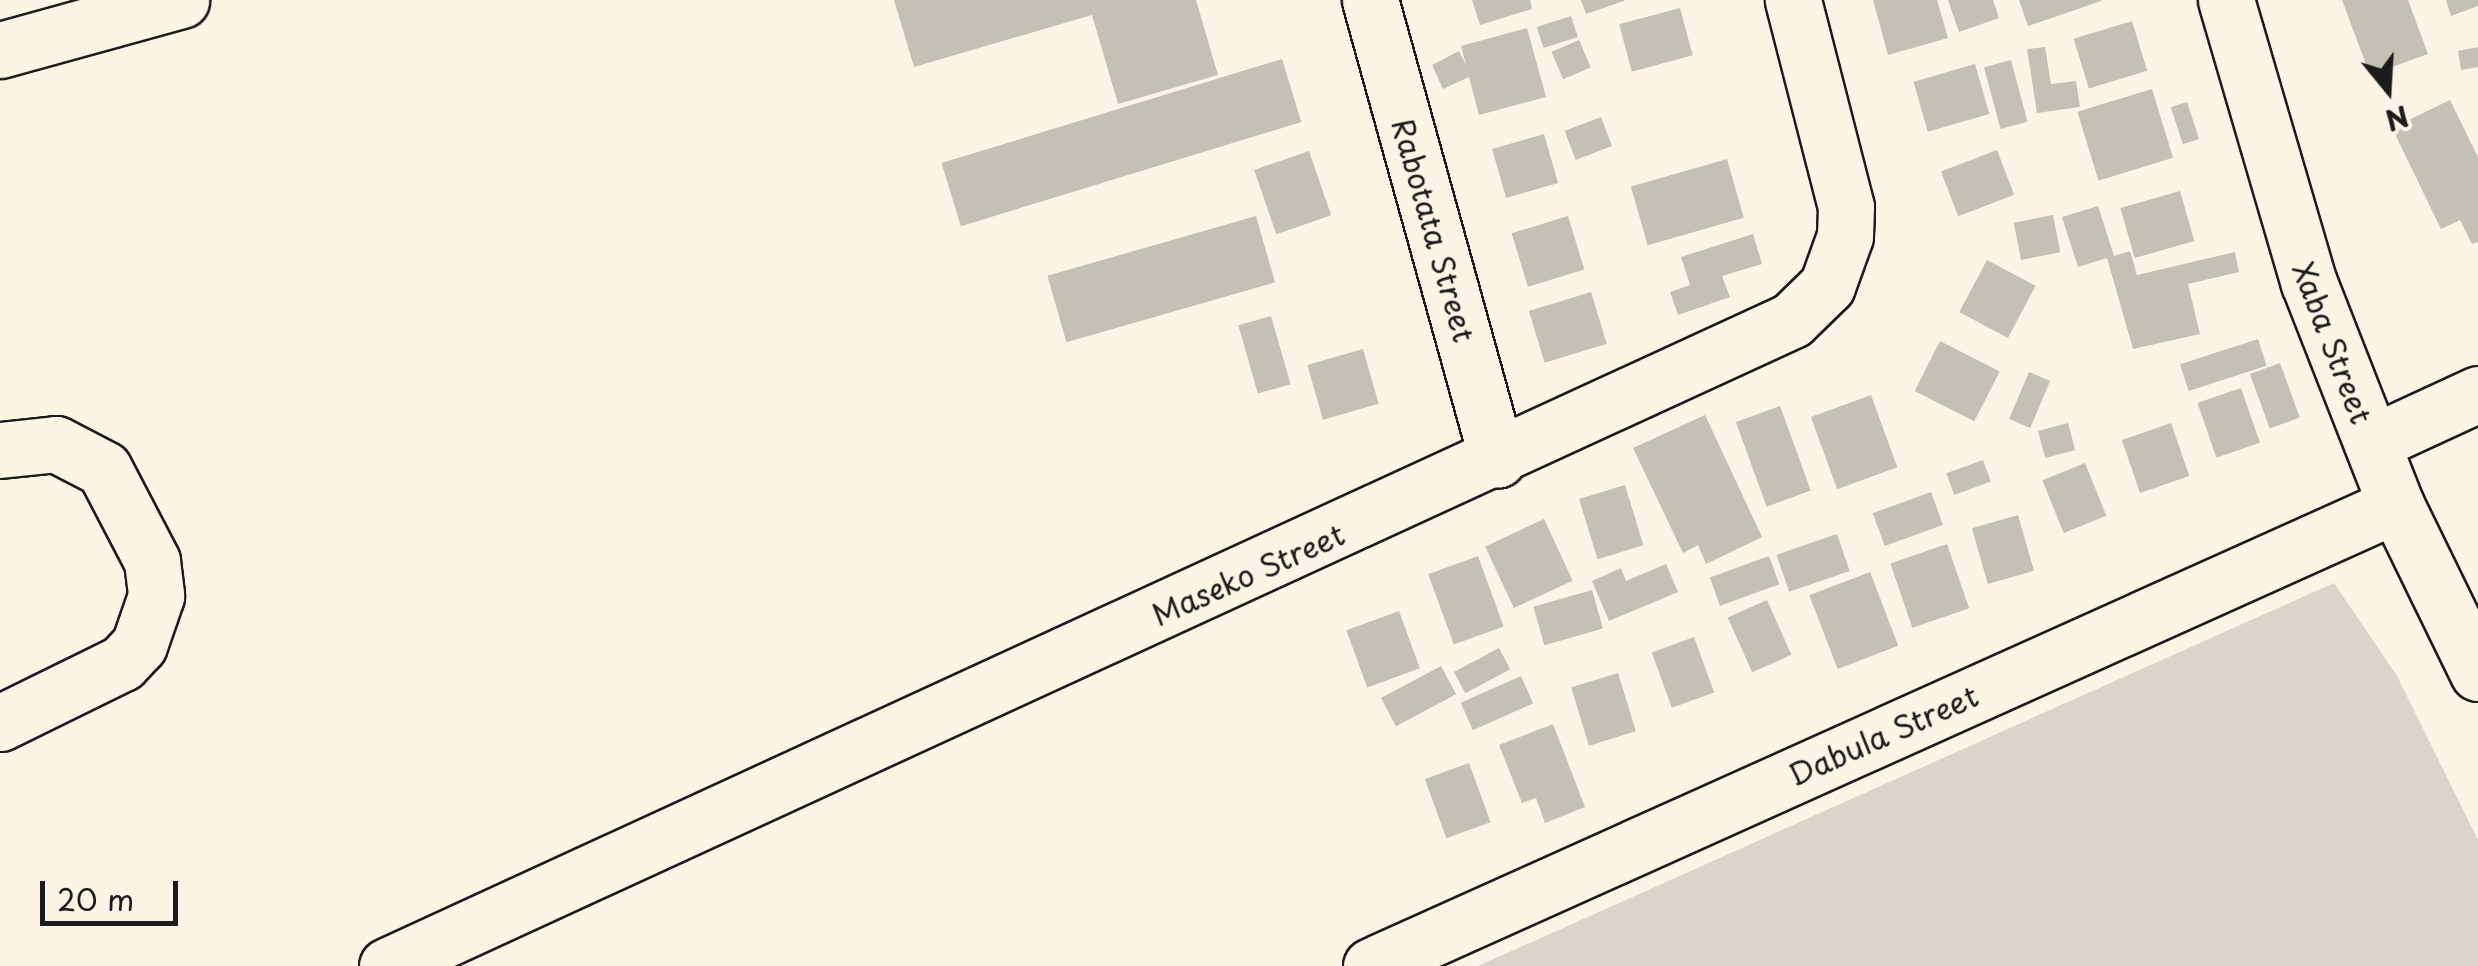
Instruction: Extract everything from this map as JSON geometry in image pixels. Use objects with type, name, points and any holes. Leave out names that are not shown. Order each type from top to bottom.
[{"type":"street","points":[[0,50],[181,0]]},
{"type":"street","name":"Rabotata Street","points":[[1370,0],[1498,460]]},
{"type":"street","name":"Maseko Street","points":[[387,966],[1498,460],[1792,320],[1827,286],[1845,236],[1846,207],[1793,0]]},
{"type":"street","name":"Xaba Street","points":[[2226,0],[2278,193],[2396,505],[2478,673]]},
{"type":"street","points":[[2372,443],[2478,394]]},
{"type":"street","points":[[0,450],[56,444],[104,469],[152,561],[156,596],[139,645],[122,663],[0,723]]},
{"type":"street","name":"Dabula Street","points":[[1371,966],[2396,505]]},
{"type":"shaded area","points":[[2334,583],[2397,676],[2478,840],[2478,966],[1478,966]]},
{"type":"building","points":[[894,0],[1196,0],[1218,75],[1118,104],[1092,15],[914,67]]},
{"type":"building","points":[[1472,0],[1530,0],[1532,9],[1480,25]]},
{"type":"building","points":[[1581,0],[1624,0],[1624,1],[1586,14]]},
{"type":"building","points":[[1873,0],[1937,0],[1948,38],[1888,55]]},
{"type":"building","points":[[1948,0],[1993,0],[1999,18],[1959,32]]},
{"type":"building","points":[[2019,0],[2101,0],[2101,1],[2028,26]]},
{"type":"building","points":[[2342,0],[2408,0],[2428,54],[2370,75]]},
{"type":"building","points":[[2446,0],[2478,0],[2478,6],[2451,16]]},
{"type":"building","points":[[1680,8],[1693,55],[1632,72],[1619,24]]},
{"type":"building","points":[[1571,16],[1578,37],[1544,48],[1537,27]]},
{"type":"building","points":[[2132,21],[2147,71],[2089,89],[2074,39]]},
{"type":"building","points":[[1527,28],[1546,97],[1479,115],[1469,77],[1443,89],[1432,65],[1459,51],[1466,65],[1461,46]]},
{"type":"building","points":[[1579,40],[1591,68],[1563,79],[1551,52]]},
{"type":"building","points":[[2045,47],[2051,84],[2076,81],[2080,107],[2037,113],[2027,49]]},
{"type":"building","points":[[2478,47],[2478,67],[2461,70],[2458,51]]},
{"type":"building","points":[[1282,59],[1301,122],[961,226],[942,163]]},
{"type":"building","points":[[2011,60],[2028,122],[2001,129],[1984,67]]},
{"type":"building","points":[[1975,64],[1989,114],[1928,132],[1913,82]]},
{"type":"building","points":[[2152,89],[2173,158],[2098,181],[2077,112]]},
{"type":"building","points":[[2450,100],[2478,157],[2478,242],[2472,244],[2460,220],[2441,229],[2392,128]]},
{"type":"building","points":[[2187,102],[2199,139],[2183,144],[2171,107]]},
{"type":"building","points":[[1601,117],[1612,146],[1576,160],[1565,131]]},
{"type":"building","points":[[1544,134],[1558,183],[1506,198],[1492,149]]},
{"type":"building","points":[[1997,150],[2014,195],[1958,216],[1941,172]]},
{"type":"building","points":[[1309,151],[1331,215],[1276,234],[1254,170]]},
{"type":"building","points":[[1727,159],[1744,218],[1648,245],[1631,187]]},
{"type":"building","points":[[2180,191],[2194,241],[2135,258],[2120,208]]},
{"type":"building","points":[[2098,206],[2114,256],[2130,251],[2137,275],[2235,252],[2239,272],[2188,284],[2200,334],[2133,349],[2107,258],[2078,267],[2062,217]]},
{"type":"building","points":[[2053,215],[2060,252],[2021,260],[2014,223]]},
{"type":"building","points":[[1256,216],[1275,282],[1066,342],[1047,276]]},
{"type":"building","points":[[1568,216],[1584,270],[1528,287],[1512,233]]},
{"type":"building","points":[[1753,234],[1762,264],[1722,276],[1730,297],[1678,315],[1670,292],[1690,285],[1681,257]]},
{"type":"building","points":[[1987,260],[2036,286],[2008,338],[1959,312]]},
{"type":"building","points":[[1591,292],[1607,344],[1545,363],[1529,311]]},
{"type":"building","points":[[1271,316],[1291,384],[1258,394],[1238,325]]},
{"type":"building","points":[[2258,339],[2267,366],[2189,391],[2180,364]]},
{"type":"building","points":[[1940,341],[2000,371],[1974,421],[1915,391]]},
{"type":"building","points":[[1363,349],[1379,404],[1323,420],[1307,365]]},
{"type":"building","points":[[2280,363],[2300,418],[2270,428],[2250,374]]},
{"type":"building","points":[[2029,372],[2050,381],[2030,428],[2009,419]]},
{"type":"building","points":[[2241,388],[2260,443],[2216,458],[2198,403]]},
{"type":"building","points":[[1871,395],[1897,467],[1837,489],[1811,417]]},
{"type":"building","points":[[1780,406],[1811,491],[1767,507],[1736,422]]},
{"type":"building","points":[[1705,415],[1762,537],[1706,564],[1698,545],[1683,553],[1633,448]]},
{"type":"building","points":[[2068,423],[2075,450],[2045,458],[2038,431]]},
{"type":"building","points":[[2171,423],[2189,476],[2140,493],[2122,440]]},
{"type":"building","points":[[1983,460],[1991,482],[1954,495],[1946,473]]},
{"type":"building","points":[[2085,463],[2106,516],[2064,533],[2042,480]]},
{"type":"building","points":[[1625,485],[1643,545],[1598,559],[1579,499]]},
{"type":"building","points":[[1931,492],[1943,525],[1885,546],[1873,513]]},
{"type":"building","points":[[2018,515],[2034,571],[1988,584],[1972,528]]},
{"type":"building","points":[[1544,519],[1573,581],[1514,608],[1485,546]]},
{"type":"building","points":[[1837,534],[1850,571],[1789,592],[1776,555]]},
{"type":"building","points":[[1947,544],[1969,608],[1912,628],[1890,564]]},
{"type":"building","points":[[1478,556],[1504,626],[1454,645],[1428,574]]},
{"type":"building","points":[[1769,556],[1779,584],[1720,606],[1710,578]]},
{"type":"building","points":[[1666,564],[1678,592],[1609,621],[1592,581],[1621,568],[1626,581]]},
{"type":"building","points":[[1870,572],[1898,646],[1838,669],[1809,595]]},
{"type":"building","points":[[1592,590],[1603,628],[1544,645],[1533,607]]},
{"type":"building","points":[[1767,600],[1791,655],[1752,672],[1728,617]]},
{"type":"building","points":[[1399,611],[1420,668],[1367,687],[1346,630]]},
{"type":"building","points":[[1694,637],[1714,692],[1672,708],[1652,652]]},
{"type":"building","points":[[1499,648],[1510,669],[1465,693],[1454,672]]},
{"type":"building","points":[[1441,666],[1456,694],[1396,726],[1381,698]]},
{"type":"building","points":[[1618,673],[1636,731],[1589,746],[1571,687]]},
{"type":"building","points":[[1521,676],[1533,703],[1473,730],[1461,703]]},
{"type":"building","points":[[1553,724],[1585,807],[1545,823],[1536,798],[1522,803],[1499,745]]},
{"type":"building","points":[[1469,763],[1491,822],[1446,838],[1425,779]]}]
